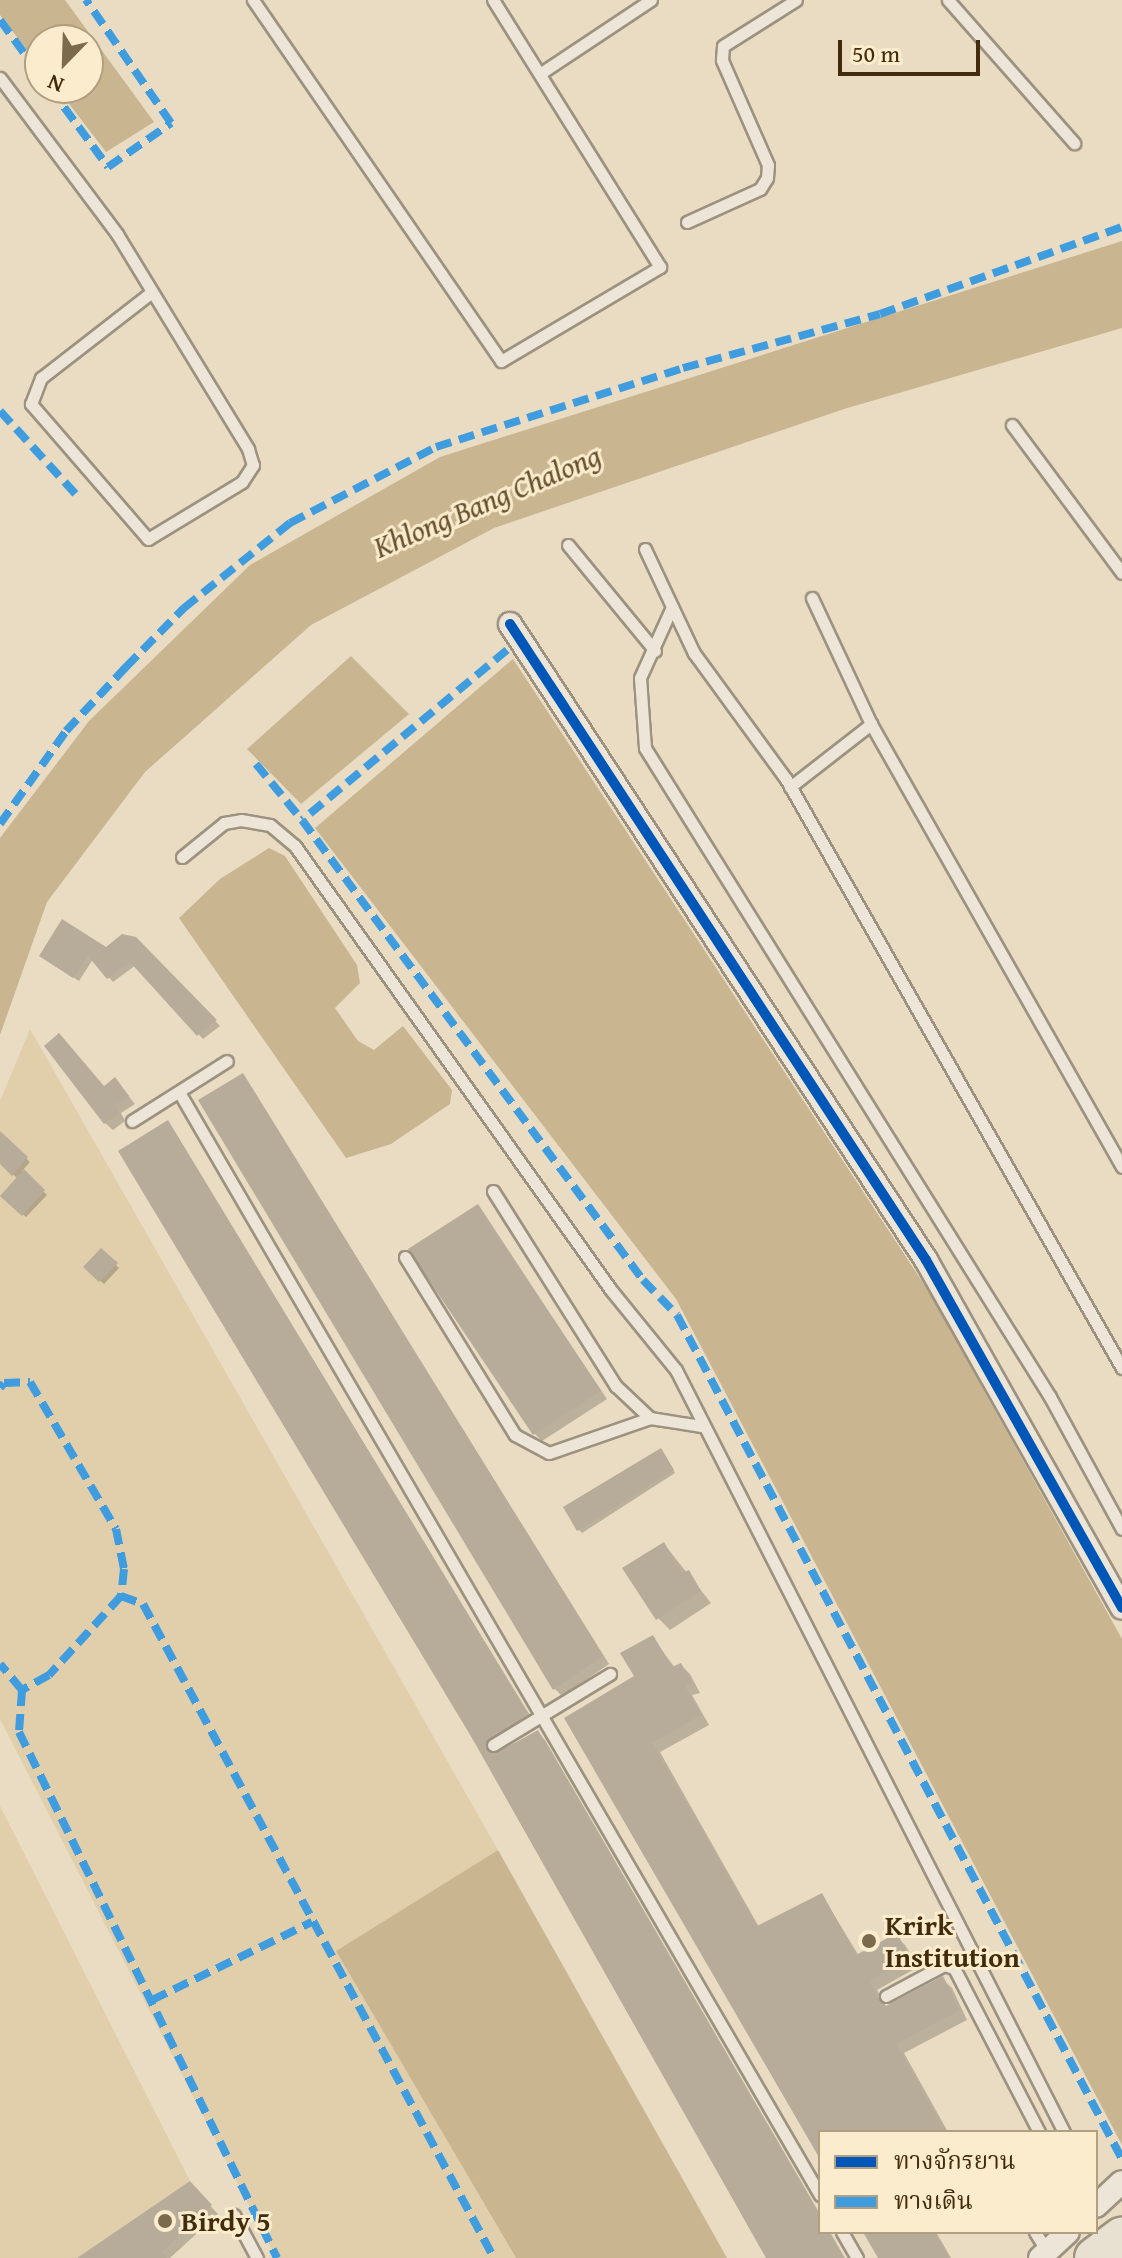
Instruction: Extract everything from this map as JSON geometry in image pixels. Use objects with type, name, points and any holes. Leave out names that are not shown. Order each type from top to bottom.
[{"type":"highway","points":[[1095,2258],[1122,2238]]},
{"type":"street","points":[[510,624],[926,1260],[1122,1608]]},
{"type":"street","points":[[1098,2200],[1122,2182]]},
{"type":"street","points":[[1041,2247],[1064,2234]]},
{"type":"lane","points":[[253,0],[501,361],[660,267],[493,0]]},
{"type":"lane","points":[[541,73],[651,0]]},
{"type":"lane","points":[[687,222],[760,189],[767,178],[768,165],[722,60],[723,46],[796,0]]},
{"type":"lane","points":[[948,0],[1074,143]]},
{"type":"lane","points":[[0,78],[117,234],[248,449],[253,465],[242,482],[148,539],[31,404],[33,389],[41,378],[152,292]]},
{"type":"lane","points":[[1012,425],[1122,573]]},
{"type":"lane","points":[[568,545],[655,651]]},
{"type":"lane","points":[[645,549],[694,653],[790,787],[1122,1368]]},
{"type":"lane","points":[[812,598],[871,724],[1122,1167]]},
{"type":"lane","points":[[672,607],[655,651],[640,678],[645,748],[1050,1397],[1122,1529]]},
{"type":"lane","points":[[790,787],[871,724]]},
{"type":"lane","points":[[182,857],[224,823],[241,820],[270,825],[295,846],[611,1290],[676,1370],[701,1426],[1063,2130]]},
{"type":"lane","points":[[132,1121],[227,1061]]},
{"type":"lane","points":[[179,1092],[545,1714],[818,2192]]},
{"type":"lane","points":[[493,1191],[616,1386],[650,1418]]},
{"type":"lane","points":[[405,1257],[515,1435],[549,1453],[650,1418],[701,1426]]},
{"type":"lane","points":[[493,1745],[610,1674]]},
{"type":"lane","points":[[886,1996],[944,1965],[954,1968],[1038,2130]]},
{"type":"lane","points":[[234,2215],[257,2258]]},
{"type":"lane","points":[[843,2234],[857,2258]]},
{"type":"shaded area","points":[[30,1029],[498,1850],[336,1951],[516,2258],[276,2258],[0,1719],[0,1101]]},
{"type":"shaded area","points":[[0,1806],[190,2181],[77,2258],[0,2258]]},
{"type":"water","points":[[0,0],[65,0],[83,24],[24,24],[24,46],[0,15]]},
{"type":"water","points":[[104,53],[154,122],[106,152],[69,104],[104,104]]},
{"type":"water","name":"Khlong Bang Chalong","points":[[1122,241],[1122,328],[844,409],[494,528],[311,625],[145,772],[47,902],[0,1035],[0,838],[89,721],[250,565],[440,457]]},
{"type":"water","points":[[351,656],[409,714],[301,804],[247,749]]},
{"type":"water","points":[[513,659],[931,1295],[1122,1639],[1122,2145],[676,1299],[315,828]]},
{"type":"water","points":[[269,848],[285,856],[357,965],[360,983],[335,1008],[358,1041],[374,1050],[403,1026],[452,1090],[450,1104],[391,1144],[346,1158],[179,918],[220,879]]},
{"type":"water","points":[[498,1850],[727,2258],[516,2258],[336,1951]]},
{"type":"building","points":[[62,919],[106,947],[122,934],[136,937],[217,1020],[197,1036],[130,962],[107,979],[88,956],[73,978],[39,956]]},
{"type":"building","points":[[59,1033],[104,1086],[115,1077],[129,1096],[115,1105],[119,1113],[104,1124],[44,1046]]},
{"type":"building","points":[[243,1073],[603,1656],[553,1690],[198,1100]]},
{"type":"building","points":[[168,1120],[528,1714],[488,1738],[485,1749],[497,1753],[538,1730],[818,2213],[818,2234],[830,2234],[844,2258],[766,2258],[472,1738],[118,1151]]},
{"type":"building","points":[[0,1131],[28,1157],[12,1176],[0,1164]]},
{"type":"building","points":[[24,1169],[45,1190],[22,1216],[0,1196]]},
{"type":"building","points":[[478,1204],[601,1391],[533,1435],[408,1249]]},
{"type":"building","points":[[101,1248],[118,1263],[99,1282],[83,1267]]},
{"type":"building","points":[[661,1448],[674,1470],[577,1531],[563,1507]]},
{"type":"building","points":[[664,1542],[682,1573],[689,1570],[701,1591],[656,1620],[622,1568]]},
{"type":"building","points":[[653,1635],[672,1667],[681,1663],[693,1684],[685,1686],[701,1715],[652,1743],[757,1926],[822,1893],[856,1955],[897,1933],[910,1958],[870,1981],[884,2007],[943,1976],[960,2010],[896,2044],[945,2130],[818,2130],[818,2156],[564,1718],[634,1676],[620,1653]]},
{"type":"building","name":"Birdy 5","points":[[190,2181],[212,2205],[163,2251],[166,2258],[77,2258]]},
{"type":"building","points":[[864,2234],[935,2234],[949,2258],[878,2258]]},
{"type":"marked path","points":[[86,0],[103,24]]},
{"type":"marked path","points":[[0,20],[24,53]]},
{"type":"marked path","points":[[62,104],[108,167],[171,123],[104,26]]},
{"type":"marked path","points":[[0,824],[66,731],[126,667],[184,608],[290,523],[436,447],[683,368],[880,314],[1122,227]]},
{"type":"marked path","points":[[0,411],[80,499]]},
{"type":"marked path","points":[[507,650],[302,820],[643,1280],[677,1315],[1122,2159]]},
{"type":"marked path","points":[[256,764],[302,820]]},
{"type":"marked path","points":[[0,1388],[4,1383],[30,1382],[116,1529],[124,1569],[121,1596],[49,1675],[22,1690],[0,1664]]},
{"type":"marked path","points":[[121,1596],[143,1604],[494,2258]]},
{"type":"marked path","points":[[22,1690],[19,1732],[277,2258]]},
{"type":"marked path","points":[[152,2000],[312,1922]]},
{"type":"cycle path","points":[[510,624],[926,1260],[1122,1608]]},
{"type":"place","name":"Krirk Institution","points":[[869,1941]]},
{"type":"place","name":"Birdy 5","points":[[165,2221]]}]
